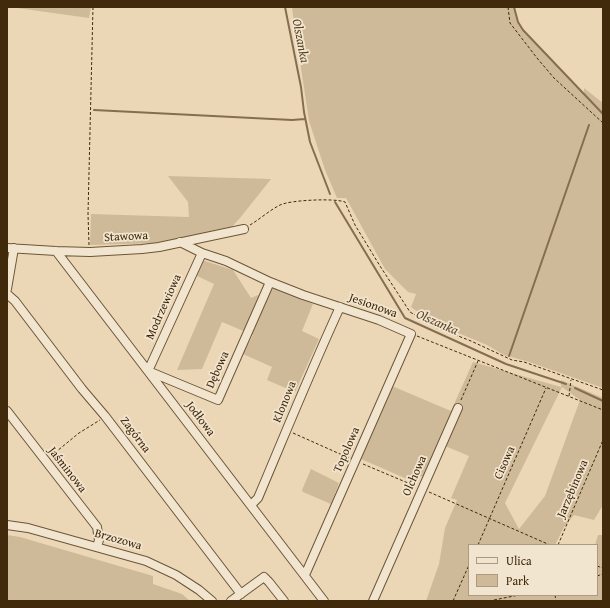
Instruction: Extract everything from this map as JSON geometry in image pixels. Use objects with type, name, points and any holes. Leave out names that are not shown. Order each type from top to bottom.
[{"type":"street","name":"Stawowa","points":[[10,248],[90,252],[159,247],[244,229]]},
{"type":"street","name":"Jesionowa","points":[[180,242],[202,253],[226,261],[270,282],[379,320],[411,334]]},
{"type":"street","points":[[7,289],[10,248]]},
{"type":"street","name":"Jodłowa","points":[[56,251],[324,601]]},
{"type":"street","name":"Modrzewiowa","points":[[148,372],[202,253]]},
{"type":"street","name":"Dębowa","points":[[148,372],[218,400],[270,282]]},
{"type":"street","name":"Zagórna","points":[[7,294],[15,301],[82,389],[105,416],[241,594]]},
{"type":"street","name":"Klonowa","points":[[251,505],[258,498],[312,369],[340,307]]},
{"type":"street","name":"Topolowa","points":[[305,575],[411,334]]},
{"type":"street","name":"Olchowa","points":[[373,601],[458,408]]},
{"type":"street","name":"Jaśminowa","points":[[7,411],[97,527],[99,540],[97,547]]},
{"type":"street","name":"Brzozowa","points":[[7,525],[28,528],[156,565],[176,575],[212,601]]},
{"type":"street","points":[[231,601],[264,577],[284,601]]},
{"type":"path","points":[[90,252],[88,214],[92,7]]},
{"type":"path","points":[[508,7],[510,23],[537,58],[554,78],[603,123]]},
{"type":"path","points":[[244,229],[281,204],[316,200],[340,200],[345,202],[355,225],[410,312],[435,327],[471,341],[512,360],[524,362],[603,390]]},
{"type":"path","points":[[411,334],[603,410]]},
{"type":"path","points":[[458,408],[479,361]]},
{"type":"path","points":[[569,396],[571,379]]},
{"type":"path","name":"Cisowa","points":[[478,544],[547,387]]},
{"type":"path","points":[[45,461],[79,433],[105,416]]},
{"type":"path","name":"Jarzębinowa","points":[[558,544],[603,440]]},
{"type":"path","points":[[453,601],[468,567]]},
{"type":"path","points":[[488,601],[514,596]]},
{"type":"green space","points":[[10,7],[91,7],[89,18]]},
{"type":"green space","points":[[264,7],[514,7],[518,22],[523,30],[584,93],[584,88],[603,103],[603,388],[529,362],[504,355],[487,345],[432,322],[411,307],[416,294],[408,292],[385,269],[346,198],[337,198],[325,170],[309,121],[292,8]]},
{"type":"green space","points":[[168,176],[271,179],[228,231],[158,243],[90,245],[91,214],[189,217],[188,202]]},
{"type":"green space","points":[[202,260],[233,270],[251,298],[275,288],[313,304],[302,331],[319,339],[295,392],[267,380],[272,367],[243,354],[253,335],[222,322],[202,369],[177,370],[214,284],[195,275]]},
{"type":"green space","points":[[473,362],[561,387],[561,380],[603,398],[603,505],[594,520],[574,515],[564,527],[556,544],[468,544],[468,596],[598,596],[598,544],[595,544],[598,535],[603,535],[603,601],[426,601],[439,564],[445,528],[457,500],[451,498],[469,456],[445,446],[424,476],[407,479],[361,459],[392,386],[451,411]],"holes":[[[562,387],[580,400],[545,496],[519,529],[505,503]]]},
{"type":"green space","points":[[311,469],[339,483],[331,504],[303,492],[302,490]]},
{"type":"green space","points":[[7,535],[20,537],[153,576],[153,584],[182,594],[190,601],[7,601]]},
{"type":"waterway","name":"Olszanka","points":[[285,7],[310,142],[330,194]]},
{"type":"waterway","points":[[514,7],[518,22],[523,30],[603,114]]},
{"type":"waterway","points":[[94,110],[292,120],[305,119]]},
{"type":"waterway","points":[[509,356],[589,125]]},
{"type":"waterway","name":"Olszanka","points":[[335,202],[405,318],[506,364],[566,384]]},
{"type":"waterway","name":"Olszanka","points":[[575,388],[603,401]]}]
